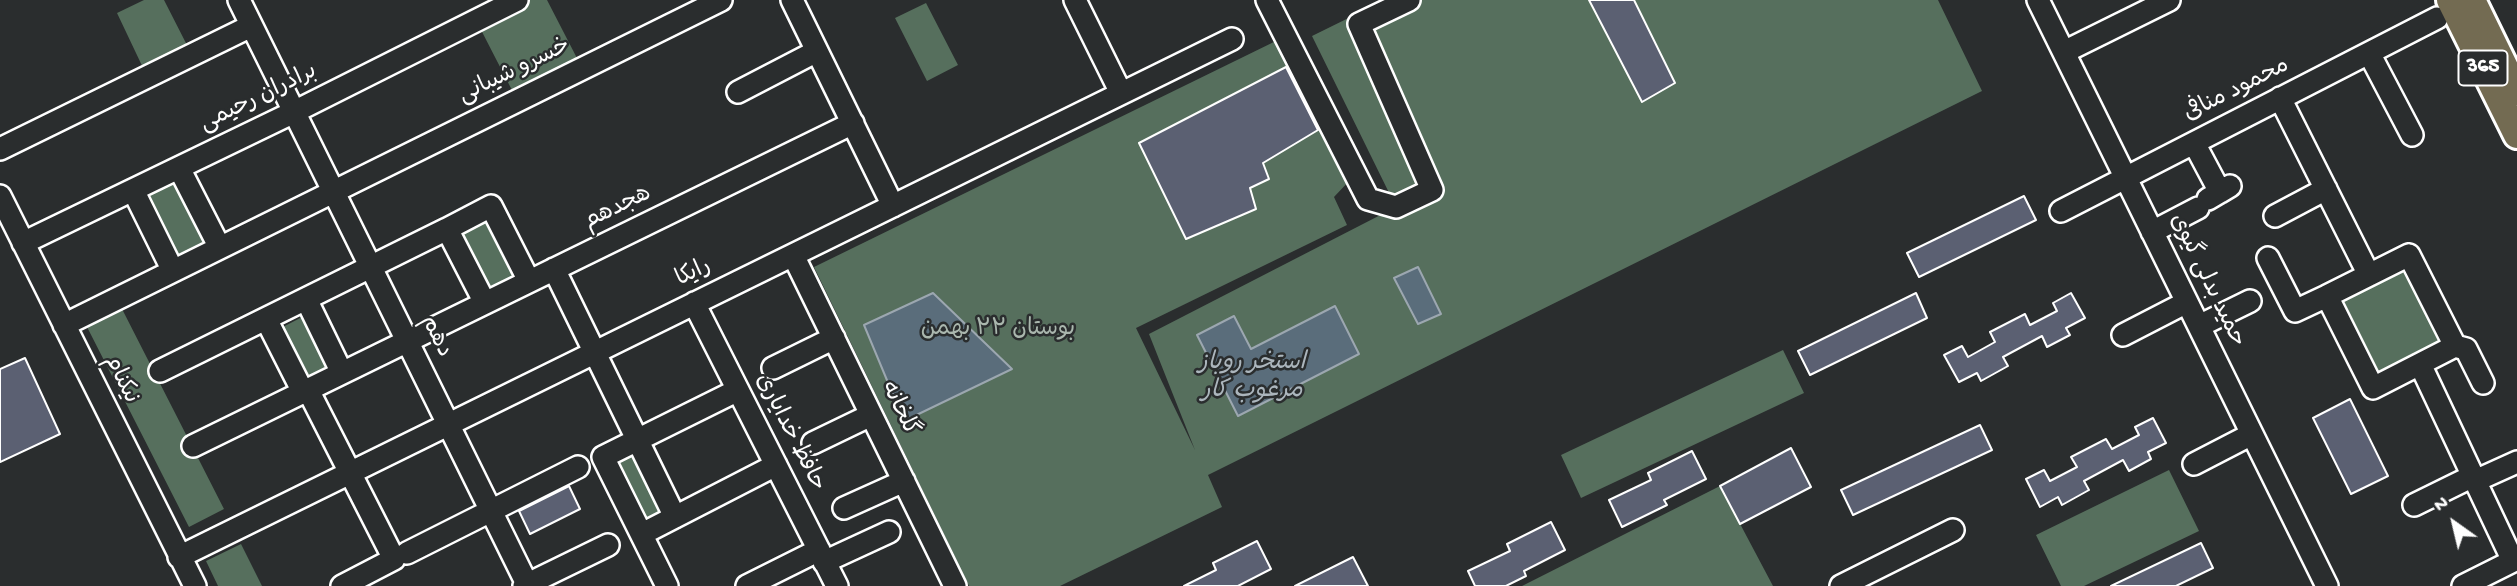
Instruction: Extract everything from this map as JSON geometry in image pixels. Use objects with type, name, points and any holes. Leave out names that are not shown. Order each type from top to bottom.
[{"type":"main road","name":"365","points":[[2472,0],[2517,92]]},
{"type":"main road","name":"365","points":[[2444,9],[2517,135]]},
{"type":"street","name":"دهم","points":[[239,0],[526,585]]},
{"type":"street","name":"خسرو شیبانی","points":[[64,325],[720,0]]},
{"type":"street","points":[[792,0],[893,205]]},
{"type":"street","points":[[1075,0],[1121,93]]},
{"type":"street","points":[[1267,0],[1368,199],[1396,207],[1432,190],[1359,24],[1409,0]]},
{"type":"street","name":"حمید بدلی گیوی","points":[[2038,0],[2327,586]]},
{"type":"street","points":[[2064,52],[2169,0]]},
{"type":"street","name":"برادران رحیمی","points":[[23,243],[294,112],[511,1]]},
{"type":"street","name":"محمود منافی","points":[[2061,211],[2369,53],[2444,9]]},
{"type":"street","points":[[0,149],[251,26]]},
{"type":"street","name":"رایکا","points":[[179,557],[1232,39]]},
{"type":"street","points":[[738,92],[817,51]]},
{"type":"street","points":[[2369,53],[2412,135]]},
{"type":"street","points":[[2280,98],[2370,275]]},
{"type":"street","name":"هجدهم","points":[[193,446],[852,123]]},
{"type":"street","points":[[2152,232],[2203,203],[2230,186],[2220,192],[2194,143]]},
{"type":"street","points":[[179,168],[220,248]]},
{"type":"street","points":[[2275,216],[2326,189]]},
{"type":"street","points":[[133,190],[173,271]]},
{"type":"street","points":[[0,196],[195,586]]},
{"type":"street","name":"نیکنام","points":[[0,196],[195,586]]},
{"type":"street","points":[[160,371],[491,206],[529,281]]},
{"type":"street","points":[[447,229],[485,303]]},
{"type":"street","name":"گلخانه","points":[[793,255],[956,586]]},
{"type":"street","points":[[2268,258],[2295,311],[2409,255],[2455,346]]},
{"type":"street","points":[[554,270],[675,517]]},
{"type":"street","points":[[2327,296],[2373,388],[2455,346],[2466,348],[2483,383]]},
{"type":"street","points":[[306,299],[342,373]]},
{"type":"street","points":[[2199,326],[2250,301]]},
{"type":"street","points":[[2123,335],[2187,302]]},
{"type":"street","name":"حافظ خدایاری","points":[[694,303],[836,586]]},
{"type":"street","points":[[266,319],[394,559],[382,577],[342,586]]},
{"type":"street","points":[[773,368],[834,338]]},
{"type":"street","points":[[2420,364],[2515,560],[2463,586]]},
{"type":"street","points":[[667,586],[603,457],[738,390]]},
{"type":"street","points":[[814,443],[871,415]]},
{"type":"street","points":[[2194,464],[2252,435]]},
{"type":"street","points":[[2414,505],[2517,462]]},
{"type":"street","points":[[642,534],[776,465]]},
{"type":"street","points":[[407,553],[578,467]]},
{"type":"street","points":[[844,508],[904,481]]},
{"type":"street","points":[[1841,586],[1953,530]]},
{"type":"street","points":[[747,586],[889,532]]},
{"type":"street","points":[[526,585],[608,545]]},
{"type":"green space","points":[[144,0],[164,0],[190,51],[145,72],[117,13]]},
{"type":"green space","points":[[529,0],[547,0],[580,64],[515,96],[479,26]]},
{"type":"green space","name":"بوستان ۲۲ بهمن","points":[[1385,0],[1938,0],[1982,91],[1208,475],[1222,507],[1060,586],[969,586],[814,267],[1282,38],[1351,179],[1334,197],[1347,225],[1136,328],[1195,450],[1149,334],[1396,207],[1312,36]]},
{"type":"green space","points":[[926,3],[958,65],[927,81],[895,18]]},
{"type":"green space","points":[[178,175],[212,243],[172,263],[138,194]]},
{"type":"green space","points":[[491,211],[525,277],[485,297],[451,232]]},
{"type":"green space","points":[[2411,255],[2455,346],[2374,387],[2328,296]]},
{"type":"green space","points":[[121,307],[224,509],[189,527],[86,325]]},
{"type":"green space","points":[[308,314],[335,368],[303,383],[277,330]]},
{"type":"green space","points":[[1783,350],[1804,393],[1581,498],[1561,455]]},
{"type":"green space","points":[[634,448],[666,513],[640,525],[609,461]]},
{"type":"green space","points":[[2169,470],[2199,531],[2084,586],[2061,586],[2036,535]]},
{"type":"green space","points":[[1720,486],[1773,586],[1522,586]]},
{"type":"green space","points":[[241,544],[262,586],[218,586],[206,561]]},
{"type":"water","points":[[1418,267],[1441,314],[1418,324],[1394,278]]},
{"type":"water","points":[[933,293],[1012,369],[904,421],[864,325]]},
{"type":"water","name":"استخر روباز مرغوب کار","points":[[1335,306],[1359,354],[1238,416],[1197,335],[1234,316],[1251,349]]},
{"type":"building","points":[[1589,0],[1634,0],[1675,83],[1642,102]]},
{"type":"building","points":[[1286,67],[1318,130],[1263,163],[1269,179],[1250,188],[1256,209],[1186,239],[1139,143]]},
{"type":"building","points":[[2024,196],[2036,220],[1919,277],[1907,253]]},
{"type":"building","points":[[1916,293],[1927,318],[1810,375],[1798,351]]},
{"type":"building","points":[[2071,293],[2085,318],[2066,328],[2070,335],[2047,347],[2042,336],[2003,357],[2008,366],[1981,381],[1977,373],[1959,382],[1944,355],[1962,346],[1968,357],[1995,342],[1990,332],[2025,314],[2030,325],[2057,311],[2053,303]]},
{"type":"building","points":[[25,358],[60,434],[0,462],[0,369]]},
{"type":"building","points":[[2350,399],[2388,476],[2351,494],[2313,418]]},
{"type":"building","points":[[2153,418],[2166,443],[2148,452],[2151,459],[2129,471],[2123,460],[2084,481],[2089,490],[2062,505],[2058,497],[2040,507],[2026,479],[2044,470],[2050,481],[2077,467],[2071,457],[2106,439],[2112,449],[2139,435],[2135,427]]},
{"type":"building","points":[[1980,425],[1992,450],[1853,515],[1841,490]]},
{"type":"building","points":[[1791,448],[1811,487],[1740,524],[1720,486]]},
{"type":"building","points":[[1692,451],[1706,479],[1664,500],[1667,505],[1622,527],[1609,500],[1651,480],[1648,473]]},
{"type":"building","points":[[569,486],[580,509],[530,534],[519,511]]},
{"type":"building","points":[[1551,522],[1565,550],[1524,571],[1526,576],[1506,586],[1475,586],[1468,571],[1510,551],[1507,544]]},
{"type":"building","points":[[1257,541],[1271,569],[1238,586],[1184,586],[1216,570],[1213,563]]},
{"type":"building","points":[[2201,543],[2213,568],[2176,586],[2111,586]]},
{"type":"building","points":[[1353,557],[1368,586],[1295,586]]}]
